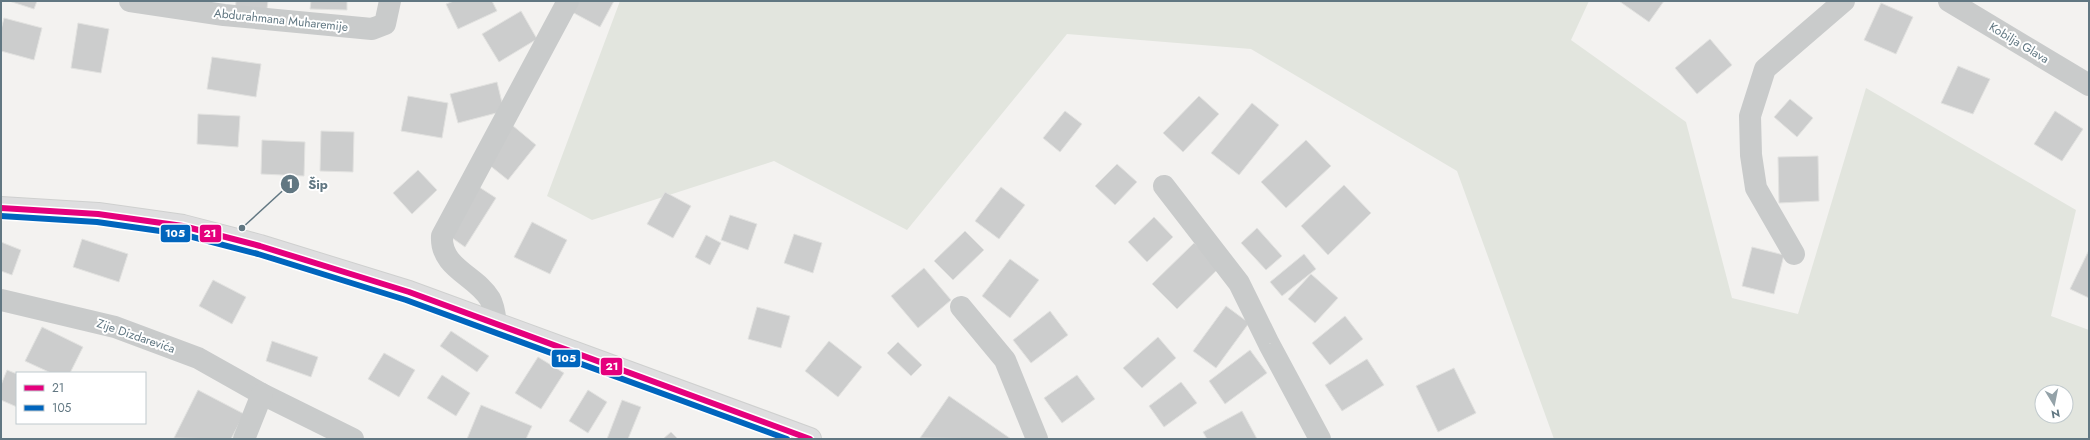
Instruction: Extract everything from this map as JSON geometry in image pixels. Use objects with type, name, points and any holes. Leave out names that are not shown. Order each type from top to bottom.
[{"type":"main road","points":[[1,208],[98,214],[183,226],[260,246],[394,287],[810,439]]},
{"type":"street","name":"Abdurahmana Muharemije","points":[[130,1],[163,4],[224,15],[372,30],[385,24],[390,1]]},
{"type":"street","points":[[496,324],[490,299],[447,258],[441,246],[442,236],[568,1]]},
{"type":"street","points":[[1794,254],[1756,188],[1751,155],[1750,116],[1765,69],[1844,1]]},
{"type":"street","name":"Kobilja Glava","points":[[1949,1],[2089,85]]},
{"type":"street","points":[[1164,186],[1239,283],[1269,344],[1320,439]]},
{"type":"street","name":"Zije Dizdarevića","points":[[1,300],[115,327],[198,358],[262,394],[353,439]]},
{"type":"street","points":[[961,308],[1005,360],[1037,439]]},
{"type":"street","points":[[244,439],[262,394]]},
{"type":"shaded area","points":[[620,1],[1589,1],[1571,40],[1686,122],[1732,298],[1798,314],[1866,88],[2076,210],[2051,316],[2089,330],[2089,439],[1554,439],[1457,171],[1251,49],[1067,34],[907,230],[774,161],[592,220],[547,196]]},
{"type":"building","points":[[9,1],[37,1],[34,9]]},
{"type":"building","points":[[236,1],[268,1],[266,16],[235,11]]},
{"type":"building","points":[[311,1],[347,1],[347,10],[310,9]]},
{"type":"building","points":[[454,1],[492,1],[497,11],[458,29],[446,4]]},
{"type":"building","points":[[578,1],[614,1],[600,27],[572,12]]},
{"type":"building","points":[[1619,1],[1664,1],[1649,22]]},
{"type":"building","points":[[1881,3],[1913,17],[1896,54],[1864,40]]},
{"type":"building","points":[[521,11],[537,39],[499,62],[482,34]]},
{"type":"building","points":[[4,18],[42,28],[34,60],[1,51],[1,30]]},
{"type":"building","points":[[78,23],[109,29],[101,73],[71,68]]},
{"type":"building","points":[[1710,39],[1732,65],[1697,94],[1675,68]]},
{"type":"building","points":[[212,57],[261,64],[256,97],[207,89]]},
{"type":"building","points":[[1958,66],[1990,79],[1973,114],[1941,103]]},
{"type":"building","points":[[497,82],[504,111],[458,123],[450,94]]},
{"type":"building","points":[[408,96],[448,103],[442,138],[401,131]]},
{"type":"building","points":[[1199,96],[1219,114],[1183,152],[1163,133]]},
{"type":"building","points":[[1790,99],[1813,118],[1797,137],[1774,117]]},
{"type":"building","points":[[1252,103],[1279,125],[1239,175],[1211,153]]},
{"type":"building","points":[[1065,111],[1082,124],[1060,152],[1043,138]]},
{"type":"building","points":[[2055,111],[2083,129],[2062,161],[2034,144]]},
{"type":"building","points":[[198,114],[240,116],[238,147],[197,144]]},
{"type":"building","points":[[512,125],[536,145],[508,180],[483,160]]},
{"type":"building","points":[[321,131],[354,132],[353,172],[320,171]]},
{"type":"building","points":[[262,140],[305,142],[304,176],[261,174]]},
{"type":"building","points":[[1306,140],[1331,166],[1286,208],[1261,182]]},
{"type":"building","points":[[1818,156],[1819,201],[1779,203],[1778,157]]},
{"type":"building","points":[[1117,164],[1137,182],[1115,205],[1095,186]]},
{"type":"building","points":[[418,170],[437,190],[412,214],[393,193]]},
{"type":"building","points":[[1344,185],[1371,213],[1328,255],[1301,226]]},
{"type":"building","points":[[479,187],[496,198],[465,247],[448,235]]},
{"type":"building","points":[[1001,187],[1025,205],[999,239],[975,221]]},
{"type":"building","points":[[665,192],[691,206],[673,238],[647,224]]},
{"type":"building","points":[[730,215],[757,224],[748,250],[721,240]]},
{"type":"building","points":[[1154,217],[1173,237],[1147,262],[1128,242]]},
{"type":"building","points":[[532,222],[567,240],[550,274],[514,257]]},
{"type":"building","points":[[1257,228],[1282,256],[1266,270],[1241,243]]},
{"type":"building","points":[[965,231],[984,250],[953,280],[934,261]]},
{"type":"building","points":[[794,234],[822,243],[813,273],[784,263]]},
{"type":"building","points":[[706,235],[721,243],[710,265],[695,257]]},
{"type":"building","points":[[82,239],[128,254],[119,282],[73,267]]},
{"type":"building","points":[[1,242],[21,250],[12,275],[1,271]]},
{"type":"building","points":[[1194,243],[1219,268],[1177,309],[1152,284]]},
{"type":"building","points":[[1752,247],[1784,255],[1774,294],[1742,286]]},
{"type":"building","points":[[2089,250],[2089,298],[2070,289]]},
{"type":"building","points":[[1304,254],[1316,269],[1282,296],[1270,282]]},
{"type":"building","points":[[1010,259],[1039,280],[1010,318],[982,296]]},
{"type":"building","points":[[924,268],[951,300],[918,328],[891,296]]},
{"type":"building","points":[[1311,274],[1338,298],[1315,323],[1288,299]]},
{"type":"building","points":[[213,280],[246,297],[232,324],[199,306]]},
{"type":"building","points":[[1226,306],[1249,323],[1216,368],[1193,351]]},
{"type":"building","points":[[757,307],[790,316],[781,348],[748,339]]},
{"type":"building","points":[[1050,311],[1068,335],[1031,363],[1013,340]]},
{"type":"building","points":[[1345,316],[1363,339],[1330,365],[1312,343]]},
{"type":"building","points":[[42,327],[83,347],[70,372],[49,372],[25,361]]},
{"type":"building","points":[[451,331],[489,356],[477,372],[440,346]]},
{"type":"building","points":[[1158,337],[1176,358],[1142,388],[1123,368]]},
{"type":"building","points":[[272,341],[318,357],[311,377],[266,361]]},
{"type":"building","points":[[829,341],[862,367],[838,397],[805,371]]},
{"type":"building","points":[[898,342],[922,365],[911,376],[887,353]]},
{"type":"building","points":[[1250,350],[1267,373],[1225,404],[1209,381]]},
{"type":"building","points":[[384,353],[415,370],[399,397],[368,379]]},
{"type":"building","points":[[538,357],[564,373],[541,409],[515,393]]},
{"type":"building","points":[[1367,359],[1384,385],[1342,411],[1325,385]]},
{"type":"building","points":[[1454,368],[1476,413],[1438,432],[1416,386]]},
{"type":"building","points":[[7,370],[16,374],[16,407],[1,400],[1,385]]},
{"type":"building","points":[[442,375],[470,393],[456,416],[427,398]]},
{"type":"building","points":[[1077,375],[1095,399],[1062,423],[1044,398]]},
{"type":"building","points":[[1181,382],[1197,403],[1164,427],[1149,406]]},
{"type":"building","points":[[198,390],[244,414],[231,439],[174,438]]},
{"type":"building","points":[[588,390],[607,402],[588,433],[569,421]]},
{"type":"building","points":[[949,396],[1011,439],[920,438]]},
{"type":"building","points":[[622,400],[641,407],[628,439],[607,439]]},
{"type":"building","points":[[481,405],[532,426],[526,439],[467,439]]},
{"type":"building","points":[[1242,411],[1257,439],[1207,439],[1203,432]]},
{"type":"building","points":[[671,432],[678,439],[663,439]]},
{"type":"transit line","name":"21","points":[[1,208],[98,214],[183,226],[260,246],[409,292],[810,439]]},
{"type":"transit line","name":"105","points":[[1,216],[97,222],[181,234],[258,254],[406,300],[787,439]]},
{"type":"place","name":"Šip","points":[[242,228]]}]
